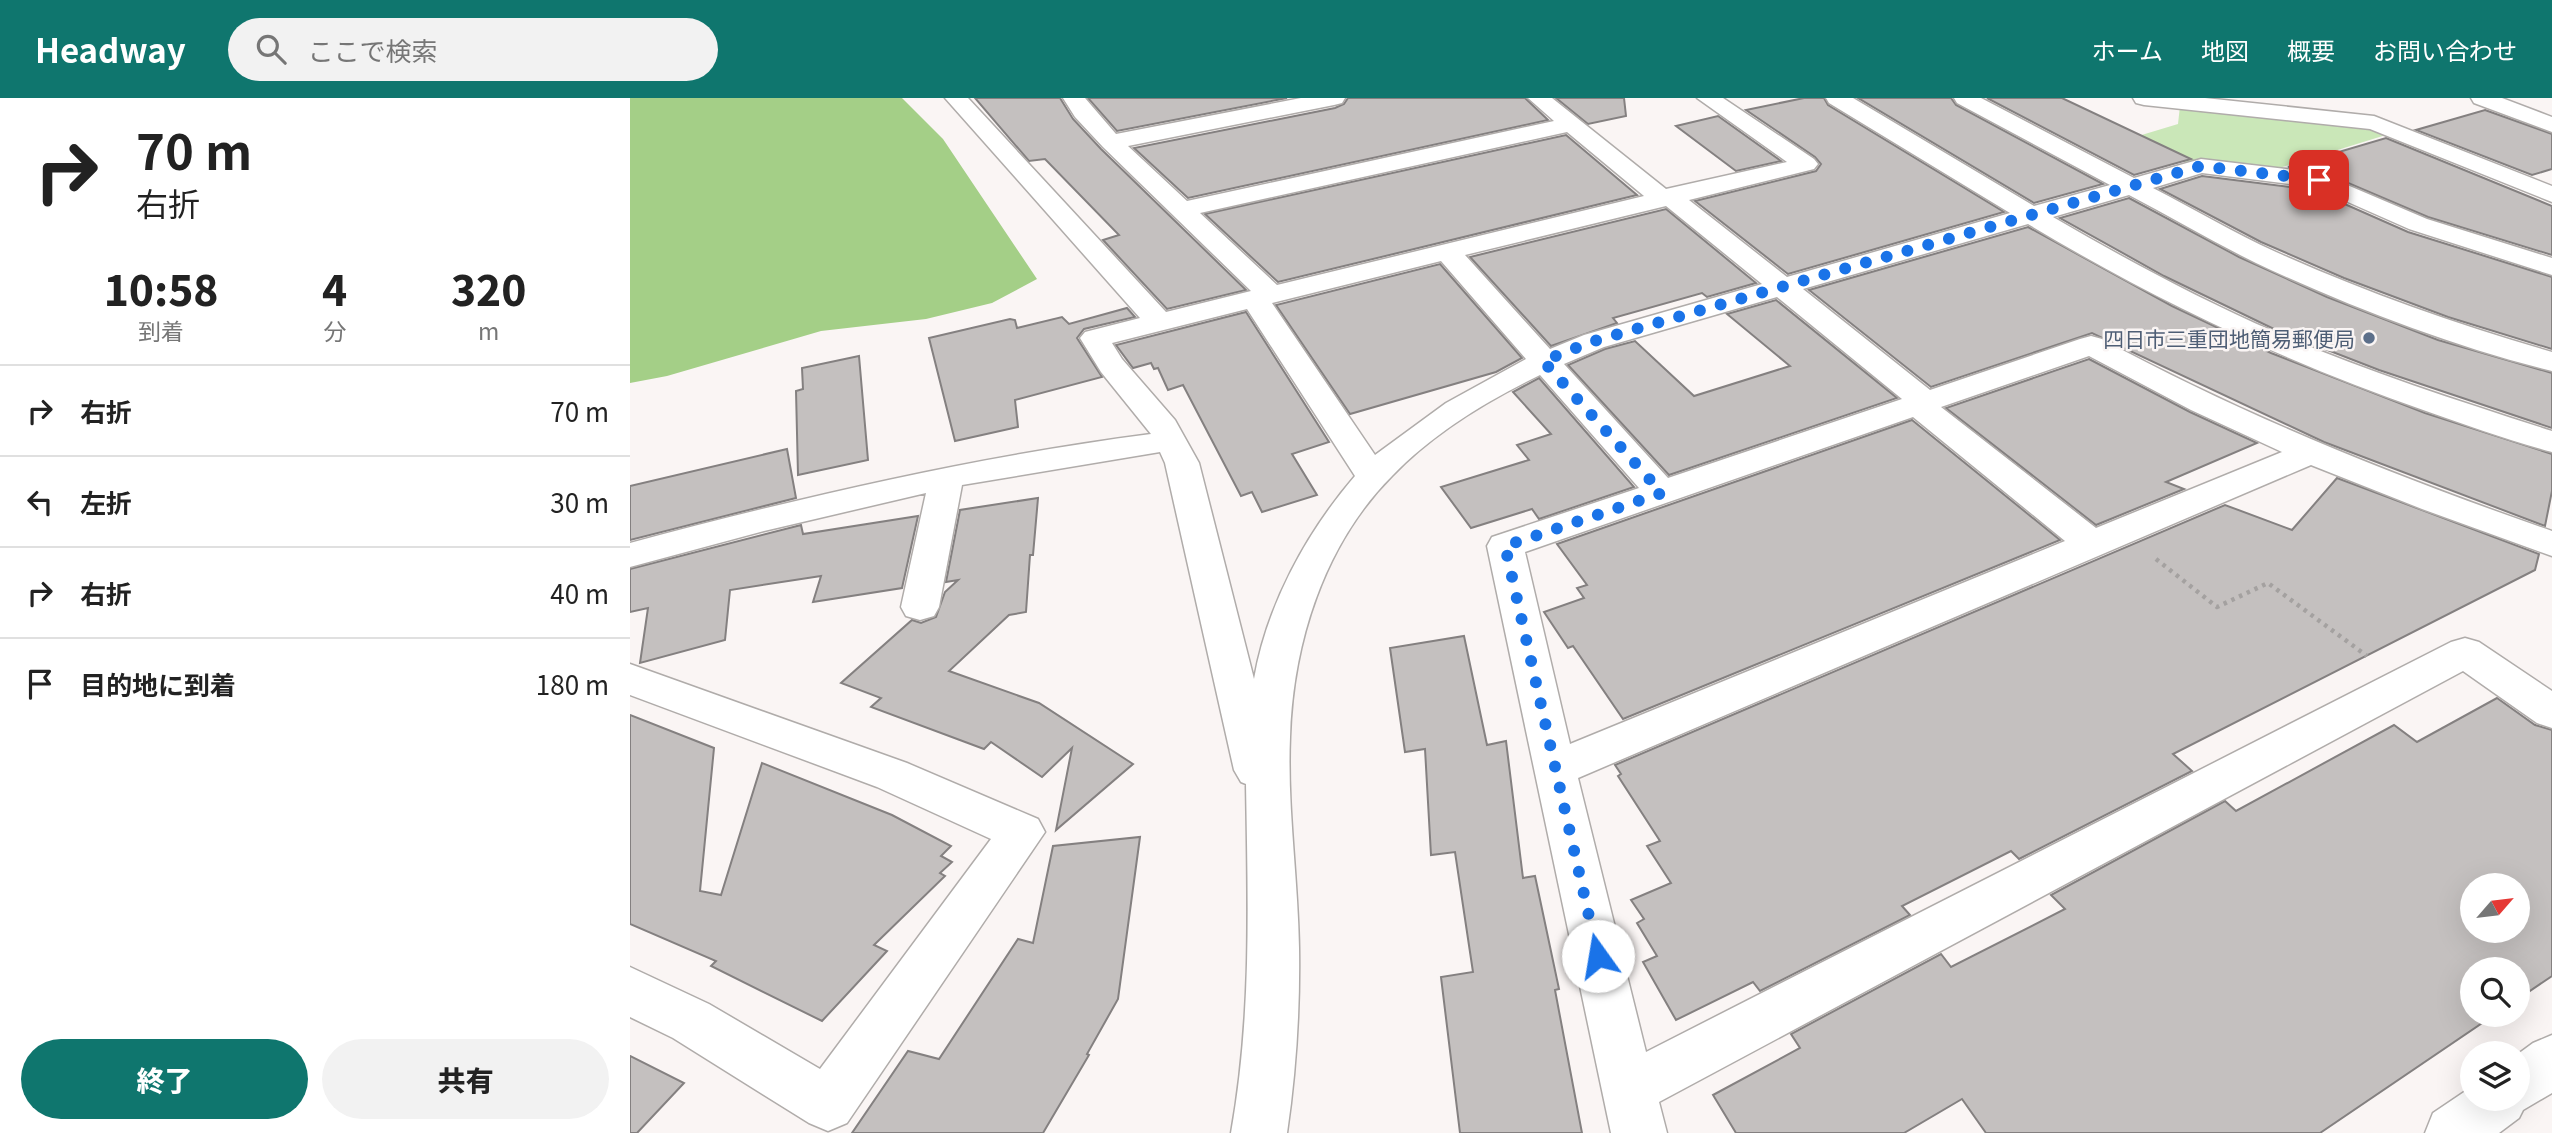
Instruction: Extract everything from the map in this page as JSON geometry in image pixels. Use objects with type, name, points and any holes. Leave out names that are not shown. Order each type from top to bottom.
[{"type":"street","points":[[956,98],[1158,321]]},
{"type":"street","points":[[1074,98],[1111,142],[1184,209],[1263,297],[1372,476]]},
{"type":"street","points":[[1111,142],[1334,98]]},
{"type":"street","points":[[1539,98],[1782,286],[1923,404],[2105,537]]},
{"type":"street","points":[[1268,820],[1182,463],[1154,413],[1101,351],[1095,338],[1806,164],[1708,98]]},
{"type":"street","points":[[1837,98],[2178,298],[2380,383],[2552,442]]},
{"type":"street","points":[[2144,98],[2374,123],[2552,195]]},
{"type":"street","points":[[2482,98],[2552,125]]},
{"type":"street","points":[[1975,103],[2015,101]]},
{"type":"street","points":[[1975,103],[2263,256],[2306,276],[2452,331],[2552,362]]},
{"type":"street","points":[[1184,209],[1572,124]]},
{"type":"street","points":[[1259,1133],[1272,1048],[1275,974],[1273,883],[1268,820],[1270,718],[1288,621],[1313,567],[1351,503],[1372,476],[1441,419],[1517,373],[1594,341],[2201,166],[2319,180],[2418,224],[2552,267]]},
{"type":"street","points":[[1446,251],[1662,493]]},
{"type":"street","points":[[2552,544],[2312,452],[2160,384],[2091,345],[1505,546],[1634,1111],[2465,652],[2552,712]]},
{"type":"street","points":[[630,555],[947,477],[1075,453],[1171,441]]},
{"type":"street","points":[[1554,769],[2312,452]]},
{"type":"street","points":[[920,607],[947,477]]},
{"type":"street","points":[[630,679],[892,775],[1022,832],[828,1104],[691,1021],[630,990]]},
{"type":"street","points":[[2530,1077],[2552,1061]]},
{"type":"street","points":[[2454,1133],[2484,1111]]},
{"type":"path","points":[[2105,537],[2217,607],[2269,583],[2404,684]]},
{"type":"green space","points":[[630,98],[902,98],[943,139],[1037,279],[992,303],[926,319],[821,331],[667,376],[630,383]]},
{"type":"green space","points":[[2180,106],[2361,126],[2389,134],[2273,170],[2189,164],[2135,137],[2178,124]]},
{"type":"building","points":[[975,98],[1060,98],[1073,119],[1101,149],[1246,290],[1167,309],[1103,240],[1119,235],[1045,159],[1029,161]]},
{"type":"building","points":[[1088,98],[1287,98],[1117,131]]},
{"type":"building","points":[[1348,98],[1525,98],[1548,120],[1188,198],[1134,148],[1335,108],[1344,104]]},
{"type":"building","points":[[1556,98],[1624,98],[1626,116],[1588,124]]},
{"type":"building","points":[[1804,98],[1824,98],[1828,105],[2004,212],[1788,274],[1695,201],[1816,171],[1821,164],[1815,157],[1746,110]]},
{"type":"building","points":[[1858,98],[1951,98],[1956,105],[2103,184],[2034,203]]},
{"type":"building","points":[[1987,98],[2062,98],[2191,159],[2134,175]]},
{"type":"building","points":[[2485,110],[2552,134],[2552,169],[2532,175],[2416,130]]},
{"type":"building","points":[[1718,116],[1781,161],[1736,171],[1676,126]]},
{"type":"building","points":[[1566,135],[1637,195],[1278,282],[1205,214]]},
{"type":"building","points":[[2386,138],[2552,206],[2552,255],[2428,217],[2320,171],[2288,167]]},
{"type":"building","points":[[2202,176],[2313,190],[2408,232],[2552,277],[2552,349],[2448,317],[2344,278],[2261,242],[2160,189]]},
{"type":"building","points":[[2129,198],[2239,257],[2327,297],[2438,340],[2552,373],[2552,428],[2379,370],[2276,330],[2164,276],[2060,218]]},
{"type":"building","points":[[1666,209],[1756,283],[1707,297],[1702,293],[1613,318],[1617,323],[1551,346],[1470,257]]},
{"type":"building","points":[[2028,227],[2172,306],[2271,353],[2425,413],[2552,454],[2552,491],[2545,526],[2324,442],[2092,333],[1931,387],[1809,290]]},
{"type":"building","points":[[1440,264],[1522,358],[1496,372],[1350,414],[1276,305]]},
{"type":"building","points":[[1776,300],[1897,398],[1669,475],[1568,365],[1605,349],[1635,341],[1694,396],[1790,366],[1727,314]]},
{"type":"building","points":[[1127,308],[1135,317],[1084,329],[1077,338],[1102,377],[1015,400],[1018,427],[955,441],[929,338],[1010,319],[1015,320],[1017,328],[1062,317],[1069,324]]},
{"type":"building","points":[[1246,312],[1329,442],[1292,454],[1317,495],[1262,512],[1252,492],[1241,496],[1183,385],[1168,390],[1158,368],[1154,369],[1151,363],[1133,368],[1116,345]]},
{"type":"building","points":[[859,356],[868,460],[798,475],[796,391],[803,389],[802,368]]},
{"type":"building","points":[[2089,359],[2190,412],[2257,443],[2166,482],[2184,489],[2096,525],[1946,408]]},
{"type":"building","points":[[1539,378],[1634,487],[1539,519],[1532,509],[1471,528],[1441,487],[1529,460],[1517,445],[1551,434],[1513,392]]},
{"type":"building","points":[[1912,420],[2060,540],[1623,719],[1573,646],[1568,648],[1544,612],[1584,598],[1577,588],[1587,585],[1557,544]]},
{"type":"building","points":[[787,449],[796,498],[630,540],[630,486]]},
{"type":"building","points":[[2337,478],[2539,554],[2535,570],[2173,754],[2192,771],[2019,859],[2011,851],[1902,906],[1910,915],[1760,991],[1753,982],[1676,1020],[1643,962],[1657,956],[1637,923],[1644,919],[1631,900],[1671,883],[1647,846],[1660,841],[1618,776],[1621,774],[1615,765],[2225,505],[2292,530]]},
{"type":"building","points":[[1038,498],[1026,612],[1009,615],[949,671],[1039,703],[1133,764],[1056,830],[1072,748],[1042,777],[991,742],[984,749],[871,707],[881,698],[841,683],[912,620],[921,623],[936,617],[945,592],[958,580],[946,582],[960,510]]},
{"type":"building","points":[[918,516],[902,588],[813,602],[821,576],[730,590],[725,640],[640,663],[648,608],[630,612],[630,569],[801,525],[803,534]]},
{"type":"building","points":[[1464,636],[1487,745],[1506,741],[1523,878],[1535,876],[1559,989],[1555,990],[1582,1133],[1460,1133],[1441,977],[1473,972],[1455,852],[1431,855],[1425,749],[1405,752],[1390,648]]},
{"type":"building","points":[[2497,698],[2535,725],[2552,730],[2552,976],[2530,991],[2530,957],[2460,957],[2460,1027],[2476,1027],[2320,1133],[1986,1133],[1962,1099],[1904,1133],[1736,1133],[1713,1095],[1800,1048],[1791,1034],[1941,954],[1951,967],[2065,909],[2051,895],[2225,801],[2236,811],[2394,725],[2417,742]]},
{"type":"building","points":[[630,715],[714,748],[700,891],[721,895],[762,763],[892,815],[951,846],[941,856],[952,862],[940,873],[945,876],[874,945],[887,951],[822,1021],[711,966],[716,961],[630,924]]},
{"type":"building","points":[[1140,837],[1118,999],[1043,1133],[852,1133],[908,1051],[939,1059],[1018,939],[1033,943],[1053,846]]},
{"type":"building","points":[[630,1056],[684,1083],[637,1133],[630,1133]]},
{"type":"place","name":"四日市三重団地簡易郵便局","points":[[2369,338]]},
{"type":"route","points":[[1598,956],[1505,546],[1662,493],[1543,361],[1594,341],[2201,166],[2319,180]]}]
